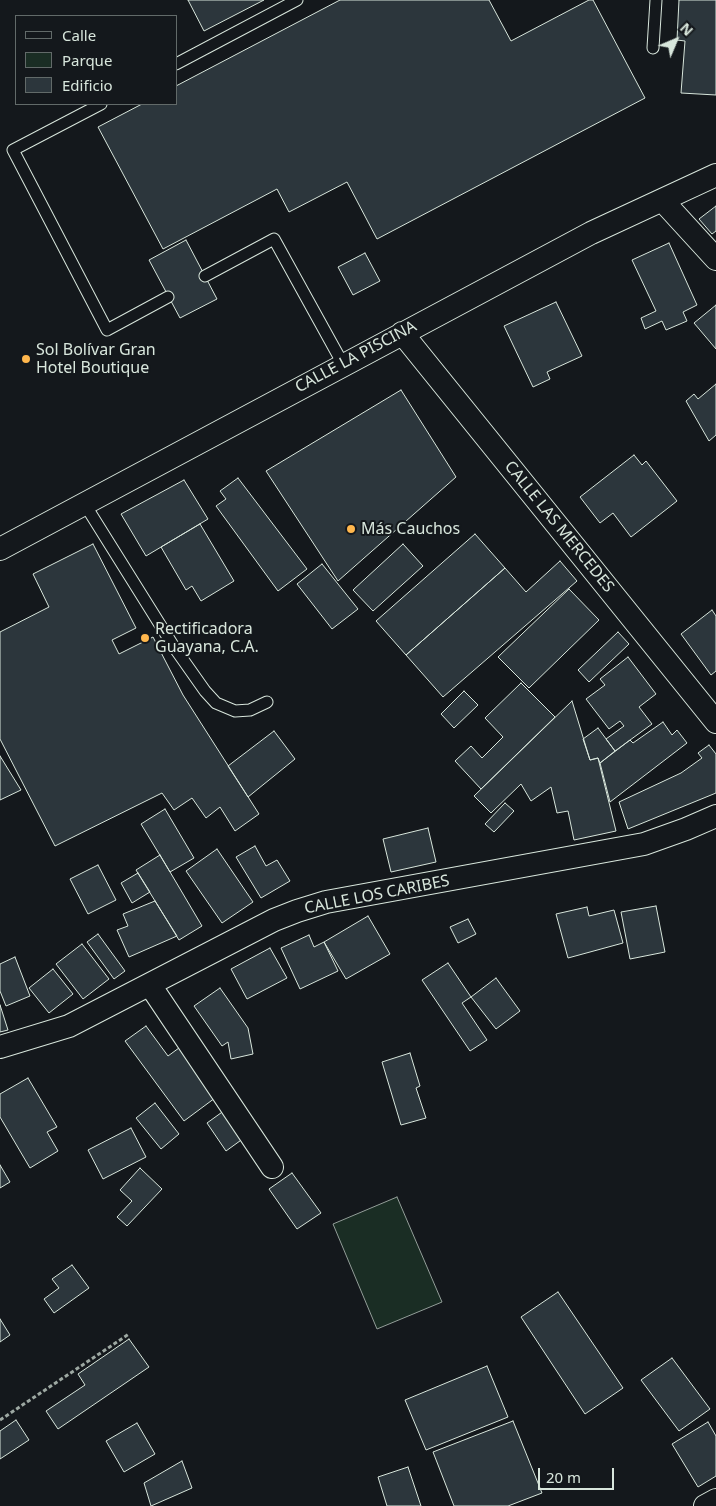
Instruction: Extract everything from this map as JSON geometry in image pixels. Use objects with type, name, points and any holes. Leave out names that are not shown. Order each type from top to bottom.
[{"type":"street","name":"CALLE LA PISCINA","points":[[0,549],[591,233],[716,175]]},
{"type":"street","points":[[662,200],[716,259]]},
{"type":"street","name":"CALLE LAS MERCEDES","points":[[402,333],[716,722]]},
{"type":"street","name":"CALLE LOS CARIBES","points":[[0,1047],[69,1026],[274,920],[326,902],[644,844],[716,816]]},
{"type":"street","points":[[150,985],[272,1167]]},
{"type":"street","points":[[705,1506],[716,1500]]},
{"type":"lane","points":[[178,63],[298,0]]},
{"type":"lane","points":[[653,48],[656,0]]},
{"type":"lane","points":[[99,105],[13,150],[107,330],[168,297]]},
{"type":"lane","points":[[205,276],[274,240],[343,364]]},
{"type":"lane","points":[[84,504],[174,647],[205,691],[216,703],[235,711],[250,710],[267,702]]},
{"type":"path","points":[[0,1420],[129,1334]]},
{"type":"green space","points":[[397,1197],[442,1302],[377,1329],[333,1224]]},
{"type":"building","points":[[188,0],[264,0],[204,31]]},
{"type":"building","points":[[340,0],[489,0],[511,41],[589,0],[593,0],[645,98],[377,239],[347,182],[289,212],[277,189],[163,249],[98,127],[140,105],[178,105],[178,85]]},
{"type":"building","points":[[679,0],[716,0],[716,95],[681,93],[685,41],[677,40]]},
{"type":"building","points":[[716,206],[716,231],[712,234],[699,219]]},
{"type":"building","points":[[186,240],[217,299],[180,318],[149,260]]},
{"type":"building","points":[[669,243],[697,305],[683,312],[687,321],[666,330],[662,321],[645,329],[641,318],[656,311],[632,260]]},
{"type":"building","points":[[365,253],[380,281],[353,295],[338,267]]},
{"type":"building","points":[[556,302],[582,356],[547,372],[550,379],[533,387],[504,326]]},
{"type":"building","points":[[716,305],[716,349],[694,323]]},
{"type":"building","points":[[716,384],[716,435],[709,441],[686,401],[694,394],[698,399]]},
{"type":"building","name":"Más Cauchos","points":[[401,390],[456,477],[338,581],[266,471]]},
{"type":"building","points":[[634,455],[642,465],[646,461],[677,501],[631,537],[613,513],[600,523],[580,497]]},
{"type":"building","points":[[238,478],[307,569],[278,591],[216,506],[226,499],[220,491]]},
{"type":"building","points":[[184,480],[208,519],[146,556],[121,514]]},
{"type":"building","points":[[200,524],[234,581],[201,601],[192,586],[186,590],[161,547]]},
{"type":"building","points":[[475,534],[505,568],[406,655],[376,621]]},
{"type":"building","points":[[93,544],[136,628],[112,640],[119,654],[153,637],[183,695],[259,814],[235,831],[220,807],[206,818],[192,798],[174,810],[162,793],[55,846],[0,739],[0,632],[49,607],[33,574]]},
{"type":"building","points":[[403,544],[423,566],[373,611],[353,590]]},
{"type":"building","points":[[560,561],[577,581],[443,697],[406,655],[505,568],[526,592]]},
{"type":"building","points":[[322,564],[358,609],[332,629],[297,584]]},
{"type":"building","points":[[569,589],[599,620],[529,688],[498,657]]},
{"type":"building","points":[[712,610],[716,616],[716,671],[711,675],[681,634]]},
{"type":"building","points":[[618,632],[629,644],[589,682],[578,670]]},
{"type":"building","points":[[628,657],[656,694],[639,707],[652,724],[615,751],[606,739],[624,726],[620,721],[609,729],[586,699],[605,685],[600,679]]},
{"type":"building","points":[[521,683],[555,717],[481,789],[455,761],[471,746],[482,758],[503,737],[485,718]]},
{"type":"building","points":[[464,691],[478,705],[454,728],[441,714]]},
{"type":"building","points":[[572,701],[590,760],[598,758],[616,831],[574,840],[568,811],[557,813],[551,787],[531,801],[521,784],[491,813],[474,796]]},
{"type":"building","points":[[663,722],[672,735],[677,730],[687,743],[610,802],[600,763],[630,740],[633,743]]},
{"type":"building","points":[[598,728],[615,751],[600,763],[598,758],[590,760],[583,739]]},
{"type":"building","points":[[274,731],[295,759],[248,797],[228,766]]},
{"type":"building","points":[[709,745],[716,754],[716,793],[628,829],[619,802],[681,773],[702,758],[698,753]]},
{"type":"building","points":[[0,756],[21,790],[0,800]]},
{"type":"building","points":[[505,803],[514,811],[494,832],[485,824]]},
{"type":"building","points":[[165,809],[194,858],[170,872],[141,824]]},
{"type":"building","points":[[428,828],[436,862],[391,872],[383,839]]},
{"type":"building","points":[[255,846],[266,866],[277,860],[290,881],[261,898],[236,857]]},
{"type":"building","points":[[217,849],[253,902],[222,923],[186,871]]},
{"type":"building","points":[[160,855],[202,926],[179,940],[136,870]]},
{"type":"building","points":[[98,865],[116,900],[88,914],[70,879]]},
{"type":"building","points":[[138,873],[150,892],[132,903],[121,883]]},
{"type":"building","points":[[155,901],[177,936],[129,957],[117,930],[128,926],[123,914]]},
{"type":"building","points":[[656,906],[665,952],[630,959],[621,912]]},
{"type":"building","points":[[587,907],[589,916],[614,910],[623,943],[568,958],[556,914]]},
{"type":"building","points":[[368,916],[390,954],[346,979],[324,942]]},
{"type":"building","points":[[468,919],[476,934],[458,943],[450,927]]},
{"type":"building","points":[[98,934],[125,971],[114,979],[87,942]]},
{"type":"building","points":[[309,935],[314,947],[324,942],[338,971],[300,989],[281,948]]},
{"type":"building","points":[[82,944],[109,979],[83,999],[56,964]]},
{"type":"building","points":[[270,948],[287,978],[247,999],[231,969]]},
{"type":"building","points":[[15,957],[30,996],[6,1006],[0,991],[0,964]]},
{"type":"building","points":[[448,963],[471,997],[462,1003],[487,1040],[470,1051],[422,980]]},
{"type":"building","points":[[53,969],[73,994],[49,1013],[29,988]]},
{"type":"building","points":[[496,978],[520,1011],[496,1029],[471,997]]},
{"type":"building","points":[[220,988],[248,1028],[253,1054],[231,1059],[228,1042],[222,1046],[194,1006]]},
{"type":"building","points":[[0,1005],[8,1030],[0,1032]]},
{"type":"building","points":[[146,1026],[168,1056],[183,1045],[219,1095],[184,1121],[125,1041]]},
{"type":"building","points":[[410,1053],[420,1086],[416,1088],[426,1118],[401,1125],[382,1062]]},
{"type":"building","points":[[28,1078],[57,1127],[47,1132],[58,1151],[30,1168],[0,1117],[0,1094]]},
{"type":"building","points":[[155,1103],[179,1134],[161,1149],[136,1118]]},
{"type":"building","points":[[225,1110],[244,1138],[226,1151],[207,1123]]},
{"type":"building","points":[[131,1128],[146,1157],[103,1179],[88,1150]]},
{"type":"building","points":[[0,1165],[10,1182],[0,1188]]},
{"type":"building","points":[[140,1168],[162,1189],[127,1226],[117,1217],[132,1201],[120,1190]]},
{"type":"building","points":[[292,1173],[321,1213],[297,1229],[269,1189]]},
{"type":"building","points":[[72,1265],[89,1288],[54,1313],[44,1299],[59,1288],[52,1279]]},
{"type":"building","points":[[558,1292],[623,1388],[585,1414],[521,1317]]},
{"type":"building","points":[[0,1319],[10,1335],[0,1342]]},
{"type":"building","points":[[129,1339],[149,1367],[58,1429],[46,1411],[85,1385],[78,1374]]},
{"type":"building","points":[[672,1358],[710,1409],[679,1431],[641,1380]]},
{"type":"building","points":[[487,1366],[508,1417],[426,1450],[405,1400]]},
{"type":"building","points":[[16,1420],[29,1440],[0,1459],[0,1431]]},
{"type":"building","points":[[513,1421],[542,1493],[508,1506],[454,1506],[433,1452]]},
{"type":"building","points":[[708,1422],[716,1436],[716,1476],[698,1487],[672,1444]]},
{"type":"building","points":[[137,1423],[155,1454],[124,1472],[106,1441]]},
{"type":"building","points":[[182,1461],[192,1488],[151,1506],[144,1483]]},
{"type":"building","points":[[408,1467],[421,1506],[387,1506],[378,1477]]},
{"type":"place","name":"Sol Bolívar Gran Hotel Boutique","points":[[26,359]]},
{"type":"place","name":"Más Cauchos","points":[[351,529]]},
{"type":"place","name":"Rectificadora Guayana, C.A.","points":[[145,638]]}]
